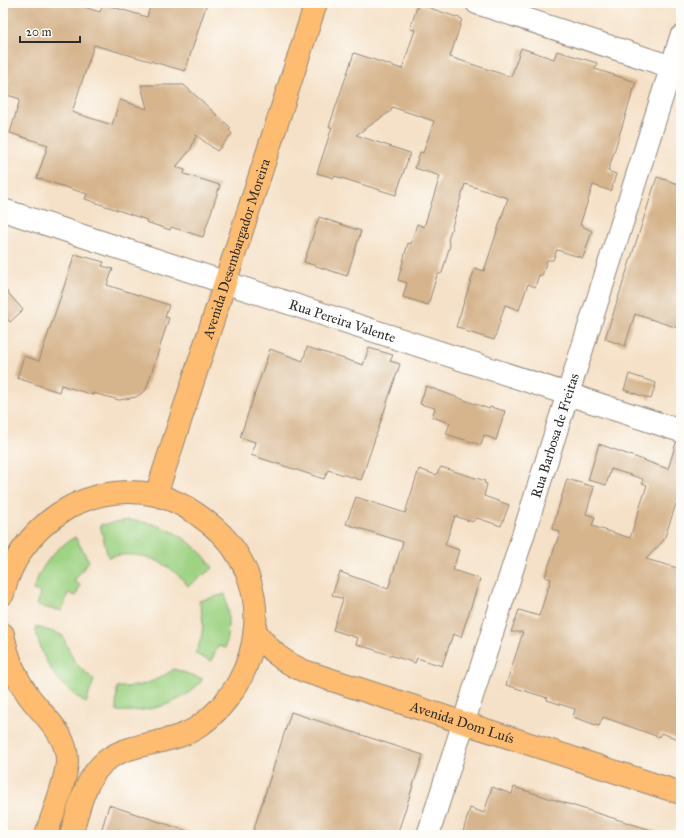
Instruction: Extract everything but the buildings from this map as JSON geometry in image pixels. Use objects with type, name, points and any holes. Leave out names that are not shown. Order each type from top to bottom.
[{"type":"main road","name":"Avenida Desembargador Moreira","points":[[156,495],[316,3]]},
{"type":"main road","points":[[3,594],[10,558],[37,531],[66,508],[78,502],[92,497],[117,492],[156,495],[187,507],[220,531],[239,557],[249,578],[255,599],[256,632],[252,648],[239,681],[218,710],[196,728],[168,740],[125,751],[108,759],[89,780],[71,835]]},
{"type":"main road","name":"Avenida Dom Luís","points":[[256,632],[268,648],[285,663],[298,668],[681,793]]},
{"type":"main road","points":[[3,634],[5,648],[13,669],[28,695],[56,727],[66,748],[67,762],[65,774],[46,835]]},
{"type":"street","points":[[477,3],[676,69]]},
{"type":"street","name":"Rua Barbosa de Freitas","points":[[428,835],[465,723],[568,396],[676,69],[681,37]]},
{"type":"street","name":"Rua Pereira Valente","points":[[3,210],[226,282],[568,396],[681,431]]},
{"type":"green space","points":[[128,520],[166,529],[187,540],[205,557],[213,568],[188,586],[172,570],[152,559],[131,555],[108,557],[100,525]]},
{"type":"green space","points":[[75,537],[89,561],[74,581],[80,585],[76,596],[68,593],[62,611],[37,606],[40,592],[33,590],[40,573],[54,553]]},
{"type":"green space","points":[[225,594],[228,621],[225,648],[218,646],[211,661],[195,654],[203,628],[199,601]]},
{"type":"green space","points":[[35,626],[62,635],[75,663],[94,680],[86,703],[66,688],[52,670],[41,650]]},
{"type":"green space","points":[[174,669],[203,679],[195,688],[185,695],[164,706],[152,709],[116,711],[117,687],[140,685],[154,681]]}]
